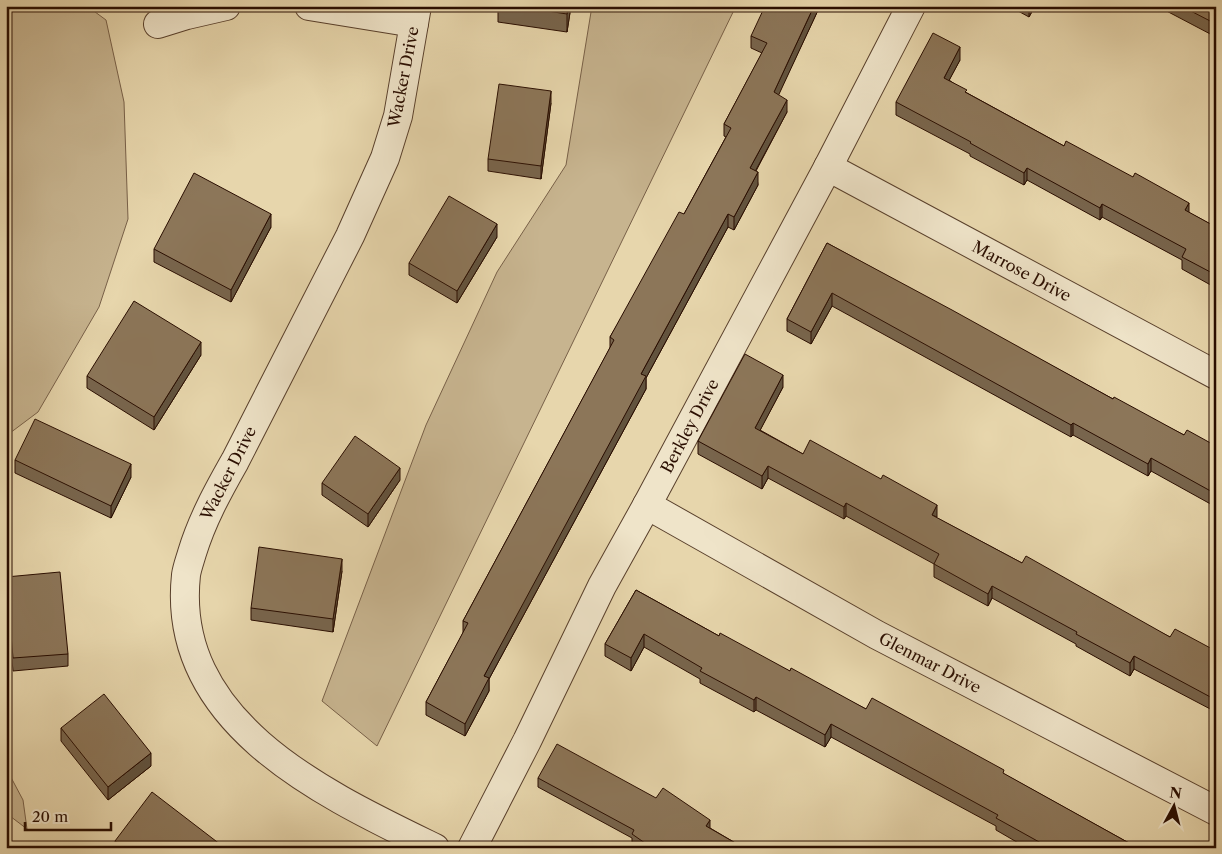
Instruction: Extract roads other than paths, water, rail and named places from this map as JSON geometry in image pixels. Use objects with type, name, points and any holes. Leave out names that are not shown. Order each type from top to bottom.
[{"type":"street","points":[[158,24],[186,15],[226,6]]},
{"type":"street","points":[[309,6],[415,15]]},
{"type":"street","name":"Berkley Drive","points":[[472,848],[527,741],[602,586],[647,506],[828,167],[911,6]]},
{"type":"street","name":"Wacker Drive","points":[[415,15],[398,116],[385,158],[350,236],[235,461],[215,496],[198,534],[186,574],[185,616],[194,656],[214,694],[240,727],[270,755],[342,800],[435,848]]},
{"type":"street","name":"Marrose Drive","points":[[828,167],[1216,375]]},
{"type":"street","name":"Glenmar Drive","points":[[647,506],[877,635],[1216,811]]}]
